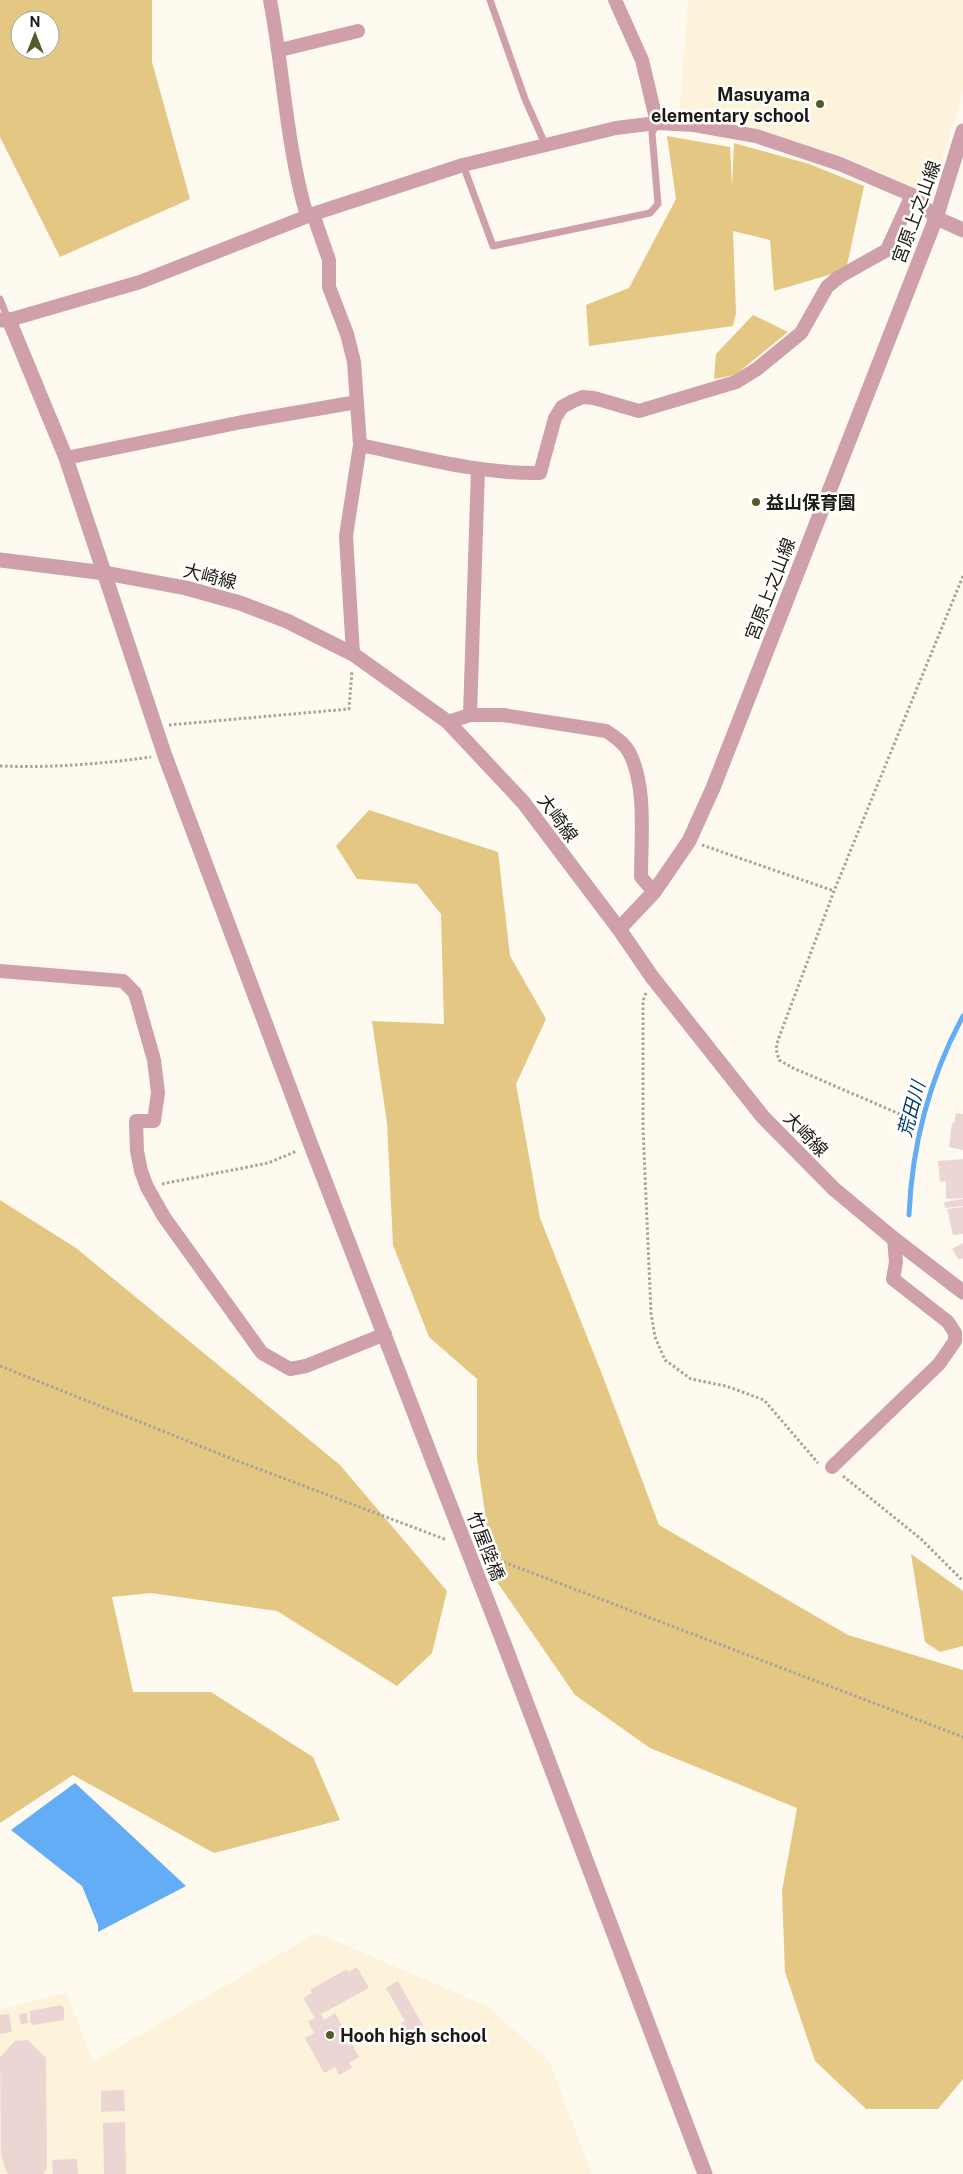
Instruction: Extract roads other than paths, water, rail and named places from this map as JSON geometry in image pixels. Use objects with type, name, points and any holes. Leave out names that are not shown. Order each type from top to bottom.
[{"type":"street","points":[[270,0],[280,50],[290,146],[310,215],[329,260],[329,287],[354,362],[360,444],[346,536],[353,654]]},
{"type":"street","points":[[615,0],[642,60],[657,123]]},
{"type":"street","points":[[280,50],[358,31]]},
{"type":"street","points":[[4,320],[140,282],[310,215],[463,165],[616,128],[657,123],[694,125],[756,136],[840,164],[912,195],[936,218],[963,230]]},
{"type":"street","name":"宮原上之山線","points":[[619,929],[654,892],[689,841],[716,778],[936,218],[963,131]]},
{"type":"street","points":[[360,444],[478,470],[516,474],[540,473],[555,418],[562,407],[583,397],[594,398],[639,411],[736,382],[757,369],[801,333],[827,287],[839,277],[887,250],[912,195]]},
{"type":"street","name":"竹屋陸橋","points":[[4,320],[66,458],[165,756],[311,1145],[503,1641],[705,2174]]},
{"type":"street","points":[[66,458],[242,422],[357,402]]},
{"type":"street","points":[[470,715],[478,470]]},
{"type":"street","name":"大崎線","points":[[0,560],[105,573],[186,588],[240,603],[287,621],[353,654],[448,722],[523,802],[619,929],[652,977],[763,1117],[834,1189],[894,1239],[963,1292]]},
{"type":"street","points":[[448,722],[470,715],[503,715],[606,731],[618,738],[628,751],[637,774],[640,802],[641,877],[654,892]]},
{"type":"street","points":[[0,971],[123,981],[136,993],[154,1060],[158,1093],[154,1121],[136,1121],[137,1151],[141,1172],[164,1217],[262,1353],[290,1369],[306,1366],[385,1334]]},
{"type":"street","points":[[832,1467],[939,1364],[955,1341],[955,1333],[948,1322],[893,1279],[896,1262],[894,1239]]},
{"type":"lane","points":[[490,0],[525,99],[546,144]]},
{"type":"lane","points":[[463,165],[493,246],[650,213],[658,204],[652,133],[657,123]]},
{"type":"lane","points":[[0,299],[4,320]]},
{"type":"water","points":[[75,1783],[186,1886],[98,1932],[98,1925],[82,1886],[11,1830]]},
{"type":"waterway","name":"荒田川","points":[[909,1215],[914,1162],[924,1112],[941,1064],[963,1016]]},
{"type":"place","name":"Masuyama elementary school","points":[[820,104]]},
{"type":"place","name":"益山保育園","points":[[756,502]]},
{"type":"place","name":"Hooh high school","points":[[330,2035]]}]
